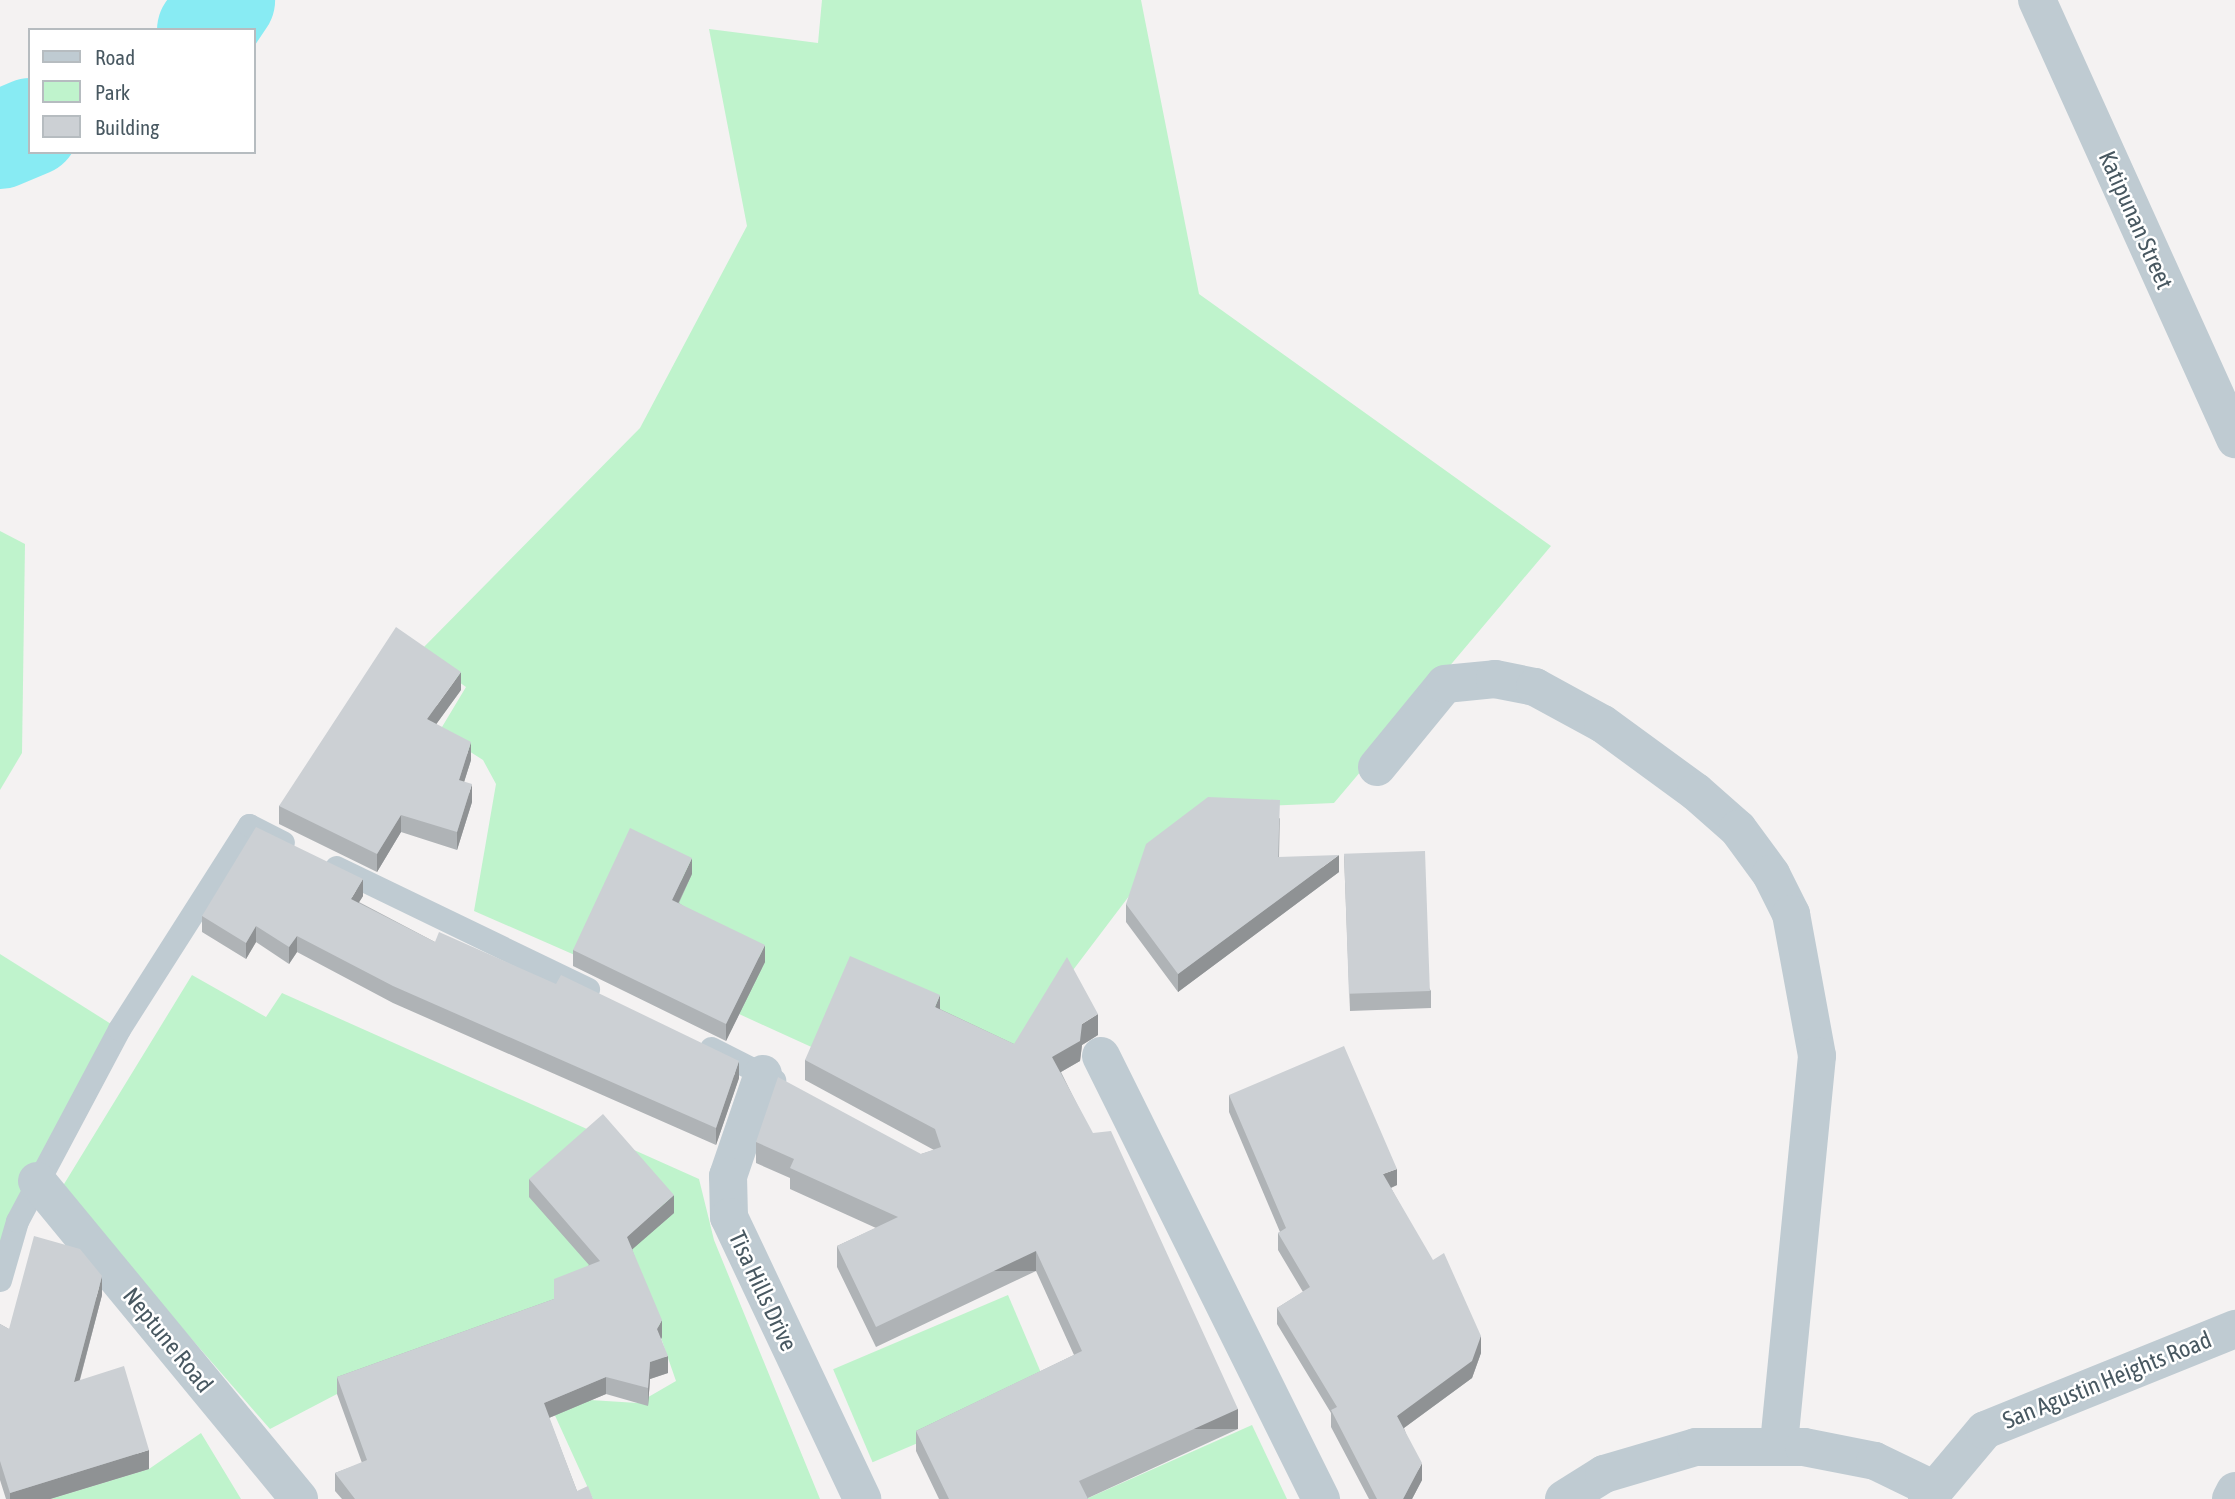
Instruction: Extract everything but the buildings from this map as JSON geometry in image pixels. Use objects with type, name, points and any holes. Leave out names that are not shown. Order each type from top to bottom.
[{"type":"street","name":"Katipunan Street","points":[[2037,0],[2235,439]]},
{"type":"street","points":[[1377,767],[1445,684],[1495,679],[1535,687],[1603,724],[1696,792],[1738,829],[1771,874],[1791,914],[1817,1056],[1779,1446]]},
{"type":"street","points":[[1101,1056],[1321,1499]]},
{"type":"street","name":"Tisa Hills Drive","points":[[763,1074],[728,1175],[729,1217],[862,1499]]},
{"type":"street","name":"Neptune Road","points":[[37,1181],[299,1499]]},
{"type":"street","name":"San Agustin Heights Road","points":[[1930,1494],[1986,1430],[2022,1410],[2235,1329]]},
{"type":"street","points":[[1564,1499],[1648,1457],[1696,1447],[1779,1446],[1875,1461],[1930,1494]]},
{"type":"street","points":[[2231,1499],[2235,1491]]},
{"type":"lane","points":[[0,1280],[17,1221],[119,1029],[249,825],[612,1001]]},
{"type":"lane","points":[[688,1037],[798,1093]]},
{"type":"green space","points":[[822,0],[1141,0],[1199,294],[1551,546],[1334,803],[1195,809],[1067,978],[1011,1070],[818,1050],[739,1014],[764,961],[577,956],[474,911],[496,784],[483,760],[439,732],[466,687],[418,653],[640,428],[747,226],[709,29],[818,43]]},
{"type":"green space","points":[[0,531],[25,544],[22,753],[0,790]]},
{"type":"green space","points":[[0,954],[119,1029],[0,1279]]},
{"type":"green space","points":[[192,975],[266,1017],[282,993],[699,1179],[714,1240],[820,1499],[593,1499],[552,1409],[590,1400],[638,1403],[676,1381],[652,1312],[337,1394],[270,1429],[61,1189]]},
{"type":"green space","points":[[1008,1295],[1047,1388],[873,1462],[833,1369]]},
{"type":"green space","points":[[1252,1425],[1287,1499],[1086,1499]]},
{"type":"green space","points":[[201,1433],[241,1499],[50,1499],[149,1469]]},
{"type":"waterway","points":[[207,28],[226,0]]},
{"type":"waterway","points":[[0,140],[28,128]]}]
